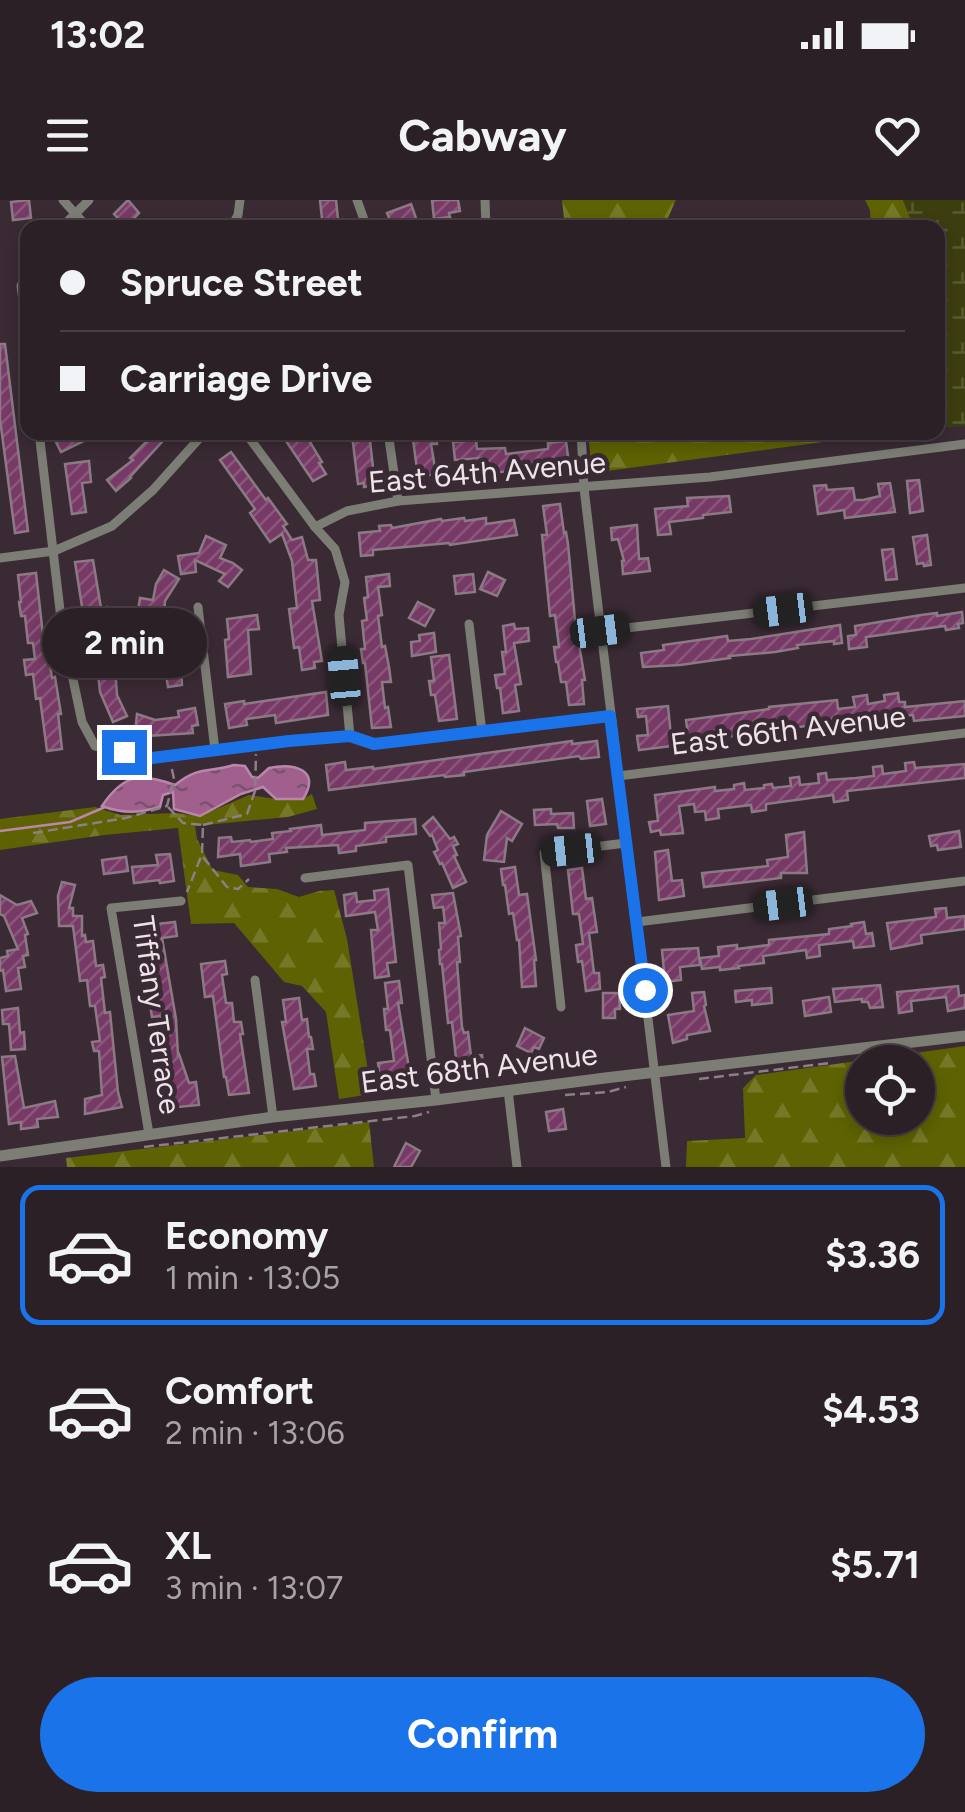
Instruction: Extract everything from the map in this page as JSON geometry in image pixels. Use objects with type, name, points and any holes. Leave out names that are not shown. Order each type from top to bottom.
[{"type":"street","points":[[63,200],[81,220]]},
{"type":"street","points":[[69,220],[89,200]]},
{"type":"street","points":[[40,440],[62,627],[82,722],[95,746],[152,758],[350,736],[374,744],[610,716]]},
{"type":"street","points":[[0,558],[54,550],[112,526],[153,490],[198,440]]},
{"type":"street","points":[[251,440],[335,549],[345,582],[338,615],[350,736]]},
{"type":"street","points":[[389,440],[398,501]]},
{"type":"street","points":[[581,440],[600,631],[666,1167]]},
{"type":"street","name":"East 64th Avenue","points":[[315,526],[347,511],[398,501],[710,476],[965,444]]},
{"type":"street","points":[[600,631],[965,588]]},
{"type":"street","points":[[198,607],[215,750]]},
{"type":"street","points":[[470,624],[482,732]]},
{"type":"street","name":"East 66th Avenue","points":[[618,776],[965,733]]},
{"type":"street","points":[[560,1008],[544,853],[626,843]]},
{"type":"street","points":[[305,878],[408,865],[438,1104]]},
{"type":"street","points":[[637,922],[965,881]]},
{"type":"street","name":"Tiffany Terrace","points":[[149,1134],[112,908],[181,901]]},
{"type":"street","points":[[256,980],[273,1118]]},
{"type":"street","name":"East 68th Avenue","points":[[0,1156],[273,1118],[438,1104],[508,1090],[965,1036]]},
{"type":"street","points":[[508,1090],[517,1167]]},
{"type":"path","points":[[167,806],[183,824],[203,826],[247,814],[255,791],[256,753]]},
{"type":"path","points":[[167,806],[174,779],[171,763]]},
{"type":"path","points":[[33,833],[126,818],[167,806]]},
{"type":"path","points":[[181,901],[190,889],[202,856],[203,826]]},
{"type":"path","points":[[202,856],[226,887],[238,890],[249,880]]},
{"type":"path","points":[[555,1096],[608,1092],[640,1084]]},
{"type":"path","points":[[137,1148],[415,1116],[438,1104]]},
{"type":"green space","points":[[562,200],[676,200],[667,220],[564,220]]},
{"type":"green space","points":[[865,200],[903,200],[911,220],[871,220]]},
{"type":"green space","points":[[903,200],[965,200],[965,426],[945,427],[945,220],[911,220]]},
{"type":"green space","points":[[589,440],[838,440],[592,473]]},
{"type":"green space","points":[[312,794],[317,809],[288,817],[195,826],[197,839],[213,870],[238,875],[248,887],[277,889],[299,897],[334,890],[347,939],[370,1083],[416,1077],[417,1087],[339,1099],[326,1012],[302,986],[284,982],[234,923],[191,924],[178,828],[0,850],[0,819],[95,807],[121,815],[200,816],[249,795],[303,799]]},
{"type":"green space","points":[[965,1046],[965,1167],[686,1167],[687,1141],[745,1138],[743,1088],[756,1075],[845,1063],[845,1135],[935,1135],[935,1050]]},
{"type":"green space","points":[[369,1122],[374,1167],[67,1167],[66,1158]]},
{"type":"water","points":[[245,766],[252,777],[258,778],[269,768],[302,770],[309,781],[308,789],[303,799],[276,799],[263,787],[200,816],[174,809],[173,792],[163,795],[160,807],[145,810],[102,806],[118,787],[134,779],[175,785],[198,772]]},
{"type":"building","points":[[29,200],[31,218],[13,220],[11,202]]},
{"type":"building","points":[[128,200],[139,213],[132,220],[120,220],[114,214]]},
{"type":"building","points":[[320,200],[336,200],[338,220],[322,220]]},
{"type":"building","points":[[432,200],[458,200],[460,211],[434,219]]},
{"type":"building","points":[[411,204],[417,220],[390,220],[387,213]]},
{"type":"building","points":[[0,344],[5,344],[28,531],[15,533],[0,419]]},
{"type":"building","points":[[55,440],[84,440],[84,441],[61,452]]},
{"type":"building","points":[[148,440],[164,440],[116,491],[107,480],[133,460],[130,458]]},
{"type":"building","points":[[285,440],[309,440],[326,474],[313,481]]},
{"type":"building","points":[[353,440],[370,440],[375,485],[358,484]]},
{"type":"building","points":[[413,440],[437,440],[437,444],[431,444],[436,474],[418,477]]},
{"type":"building","points":[[476,440],[477,449],[505,448],[506,454],[548,449],[548,443],[566,441],[569,465],[482,474],[481,458],[455,460],[453,442]]},
{"type":"building","points":[[231,452],[287,524],[283,526],[292,540],[302,537],[308,560],[316,560],[320,600],[312,601],[322,661],[314,662],[315,668],[302,670],[299,647],[294,648],[289,609],[297,608],[292,561],[282,534],[270,542],[250,513],[255,509],[220,460]]},
{"type":"building","points":[[89,461],[91,482],[82,483],[86,512],[72,514],[65,464]]},
{"type":"building","points":[[919,480],[923,511],[910,513],[907,481]]},
{"type":"building","points":[[890,483],[895,512],[845,518],[844,510],[818,514],[814,486],[826,485],[827,490],[853,488],[855,500],[863,500],[880,496],[878,484]]},
{"type":"building","points":[[729,496],[731,512],[669,522],[671,534],[658,535],[655,509],[688,506],[687,498]]},
{"type":"building","points":[[560,504],[585,680],[584,704],[569,705],[566,682],[561,682],[556,662],[554,647],[559,647],[555,615],[550,616],[543,506]]},
{"type":"building","points":[[486,518],[486,524],[514,520],[517,535],[450,545],[373,550],[373,555],[361,556],[359,533],[380,531],[379,526],[392,528]]},
{"type":"building","points":[[637,525],[639,559],[648,558],[650,571],[623,574],[624,561],[618,539],[612,540],[611,528]]},
{"type":"building","points":[[927,535],[931,565],[924,566],[917,564],[913,537]]},
{"type":"building","points":[[206,536],[226,545],[220,558],[242,570],[228,587],[219,581],[225,574],[195,560],[196,572],[181,574],[178,556],[199,553]]},
{"type":"building","points":[[893,549],[897,579],[886,580],[882,550]]},
{"type":"building","points":[[93,560],[101,608],[107,607],[113,654],[119,653],[121,667],[115,668],[117,695],[127,716],[113,722],[100,692],[95,645],[88,645],[75,562]]},
{"type":"building","points":[[164,570],[179,579],[165,601],[162,641],[144,640],[147,613],[138,611],[140,598],[153,600]]},
{"type":"building","points":[[488,572],[505,580],[497,596],[480,589]]},
{"type":"building","points":[[36,573],[45,653],[48,652],[52,678],[55,677],[61,714],[62,749],[47,751],[40,698],[36,699],[33,674],[26,675],[24,660],[35,659],[19,602],[18,575]]},
{"type":"building","points":[[389,574],[390,586],[378,587],[382,615],[378,616],[391,682],[382,682],[391,727],[372,728],[361,649],[365,649],[362,621],[367,620],[366,577]]},
{"type":"building","points":[[473,574],[475,592],[456,594],[454,576]]},
{"type":"building","points":[[418,602],[434,610],[425,626],[409,618]]},
{"type":"building","points":[[962,612],[963,623],[958,624],[959,628],[946,630],[945,626],[866,637],[867,647],[849,649],[848,636],[856,635],[855,626]]},
{"type":"building","points":[[257,615],[259,629],[248,630],[251,674],[228,677],[227,619]]},
{"type":"building","points":[[514,624],[515,629],[528,628],[529,641],[514,643],[521,684],[515,685],[519,711],[503,713],[495,675],[505,674],[503,626]]},
{"type":"building","points":[[840,625],[842,643],[797,645],[798,648],[775,652],[643,667],[641,653],[664,650],[663,645],[727,636],[728,641],[751,639]]},
{"type":"building","points":[[434,633],[436,652],[412,656],[411,642],[420,641],[419,635]]},
{"type":"building","points":[[175,643],[176,652],[180,651],[182,685],[168,687],[161,644]]},
{"type":"building","points":[[449,655],[457,719],[439,721],[429,681],[434,681],[431,657]]},
{"type":"building","points":[[326,692],[328,715],[276,723],[275,715],[246,719],[247,725],[229,728],[225,704]]},
{"type":"building","points":[[898,693],[899,702],[905,702],[905,707],[965,701],[965,716],[914,721],[913,715],[887,715],[689,742],[686,720],[837,700],[838,709],[855,707],[853,697],[867,695],[868,704],[885,701],[884,695]]},
{"type":"building","points":[[668,706],[672,746],[639,750],[637,736],[648,735],[646,716],[638,717],[637,709]]},
{"type":"building","points":[[195,708],[198,725],[192,726],[193,733],[135,734],[137,714],[155,720],[179,717],[178,711]]},
{"type":"building","points":[[572,741],[597,741],[599,757],[579,756],[464,775],[329,790],[326,765],[345,762],[346,770],[373,769]]},
{"type":"building","points":[[914,762],[915,768],[965,764],[965,778],[847,791],[848,800],[834,802],[833,795],[766,804],[766,810],[752,812],[751,805],[718,809],[719,818],[706,820],[705,811],[695,812],[694,804],[679,806],[683,833],[651,832],[649,822],[658,821],[655,795],[715,787],[715,791],[734,789],[734,785],[744,783],[745,790],[772,784],[773,788],[791,786],[790,778],[799,777],[800,785],[819,783],[818,774],[826,773],[827,780],[874,776],[873,767],[882,766],[883,774],[906,771],[905,763]]},
{"type":"building","points":[[602,799],[606,824],[590,826],[587,801]]},
{"type":"building","points":[[551,809],[551,814],[573,813],[574,828],[535,825],[534,810]]},
{"type":"building","points":[[501,811],[522,824],[512,841],[507,838],[504,862],[484,860],[487,835]]},
{"type":"building","points":[[433,817],[458,844],[453,846],[457,855],[454,856],[466,882],[453,888],[434,852],[438,850],[432,835],[423,826]]},
{"type":"building","points":[[415,819],[416,834],[386,837],[386,842],[356,846],[356,851],[339,853],[338,845],[286,848],[287,852],[269,854],[270,862],[241,866],[240,854],[218,857],[219,838],[251,842],[273,839],[272,833],[290,829],[321,825],[322,835],[365,830],[365,823]]},
{"type":"building","points":[[959,831],[961,847],[938,850],[937,845],[931,846],[929,836]]},
{"type":"building","points":[[804,832],[807,873],[781,873],[781,878],[704,887],[702,873],[768,866],[767,860],[788,857],[786,835]]},
{"type":"building","points":[[668,850],[672,881],[682,880],[684,896],[659,900],[655,852]]},
{"type":"building","points":[[170,854],[174,881],[134,883],[132,867],[158,865],[156,855]]},
{"type":"building","points":[[126,857],[128,871],[104,874],[102,860]]},
{"type":"building","points":[[515,867],[519,895],[527,894],[536,986],[522,987],[519,940],[503,885],[501,869]]},
{"type":"building","points":[[582,868],[586,899],[592,898],[597,932],[589,933],[600,989],[586,991],[576,945],[583,944],[579,914],[573,914],[568,870]]},
{"type":"building","points":[[62,882],[75,885],[69,908],[73,908],[73,916],[82,916],[82,936],[85,935],[86,942],[93,941],[96,966],[103,965],[105,1013],[110,1012],[122,1107],[85,1114],[85,1099],[102,1095],[99,1051],[94,1051],[92,1042],[100,1041],[87,980],[80,981],[73,926],[59,926],[58,896]]},
{"type":"building","points":[[388,889],[396,962],[387,963],[389,976],[375,978],[371,930],[378,930],[375,912],[346,916],[344,895],[356,893],[357,902],[375,900],[374,891]]},
{"type":"building","points":[[453,893],[461,936],[457,962],[462,1027],[464,1033],[468,1032],[471,1056],[482,1055],[484,1069],[454,1072],[452,1022],[448,1023],[439,950],[439,923],[445,923],[443,907],[434,908],[432,895]]},
{"type":"building","points":[[0,895],[17,905],[31,901],[37,913],[22,918],[28,934],[28,955],[23,956],[25,967],[18,968],[21,989],[6,991],[3,970],[0,971],[0,958],[8,956],[7,951],[18,949],[0,914]]},
{"type":"building","points":[[946,908],[947,918],[965,916],[965,929],[921,935],[922,943],[891,949],[887,923],[936,917],[935,909]]},
{"type":"building","points":[[175,922],[177,936],[162,938],[178,1055],[189,1083],[196,1082],[199,1105],[168,1108],[167,1094],[172,1093],[163,1067],[168,1065],[164,1050],[159,1050],[158,1036],[164,1036],[161,1016],[152,1017],[150,1004],[158,1003],[155,986],[146,987],[140,958],[150,957],[148,925]]},
{"type":"building","points":[[864,922],[866,934],[872,933],[874,946],[854,948],[853,941],[819,945],[820,956],[807,958],[806,950],[763,956],[764,963],[739,968],[702,969],[700,958],[719,956],[718,947],[769,945],[769,940],[829,934],[829,929]]},
{"type":"building","points":[[698,948],[700,965],[680,967],[681,980],[665,982],[662,950]]},
{"type":"building","points":[[225,961],[227,974],[222,975],[226,1003],[232,1003],[234,1022],[241,1022],[249,1093],[229,1095],[213,996],[205,997],[201,964]]},
{"type":"building","points":[[399,981],[402,1003],[398,1003],[410,1074],[380,1078],[378,1063],[394,1061],[390,1030],[386,1030],[385,983]]},
{"type":"building","points":[[880,985],[883,1007],[870,1008],[862,999],[835,1002],[833,989]]},
{"type":"building","points":[[958,986],[959,996],[965,995],[965,1008],[948,1011],[946,997],[911,1001],[912,1011],[899,1013],[897,992]]},
{"type":"building","points":[[771,988],[772,1003],[736,1002],[735,991]]},
{"type":"building","points":[[704,992],[710,1031],[687,1035],[687,1039],[673,1043],[668,1015],[694,1011],[692,993]]},
{"type":"building","points":[[603,993],[619,993],[620,1009],[615,1009],[615,1018],[603,1018]]},
{"type":"building","points":[[829,997],[831,1012],[805,1016],[803,1001]]},
{"type":"building","points":[[299,998],[302,1020],[307,1019],[311,1037],[313,1049],[307,1049],[316,1086],[294,1089],[282,1022],[286,1022],[283,1000]]},
{"type":"building","points":[[18,1008],[25,1049],[11,1050],[9,1024],[3,1024],[2,1010]]},
{"type":"building","points":[[525,1028],[544,1038],[539,1049],[534,1047],[531,1053],[517,1046]]},
{"type":"building","points":[[15,1056],[24,1108],[55,1101],[58,1117],[37,1119],[38,1127],[21,1129],[21,1122],[9,1124],[2,1057]]},
{"type":"building","points":[[563,1109],[566,1129],[549,1131],[546,1112]]},
{"type":"building","points":[[406,1143],[420,1151],[411,1167],[394,1167]]},
{"type":"waterway","points":[[0,831],[70,822],[105,807]]},
{"type":"route","points":[[124,752],[152,758],[350,736],[374,744],[610,716],[645,990]]}]
